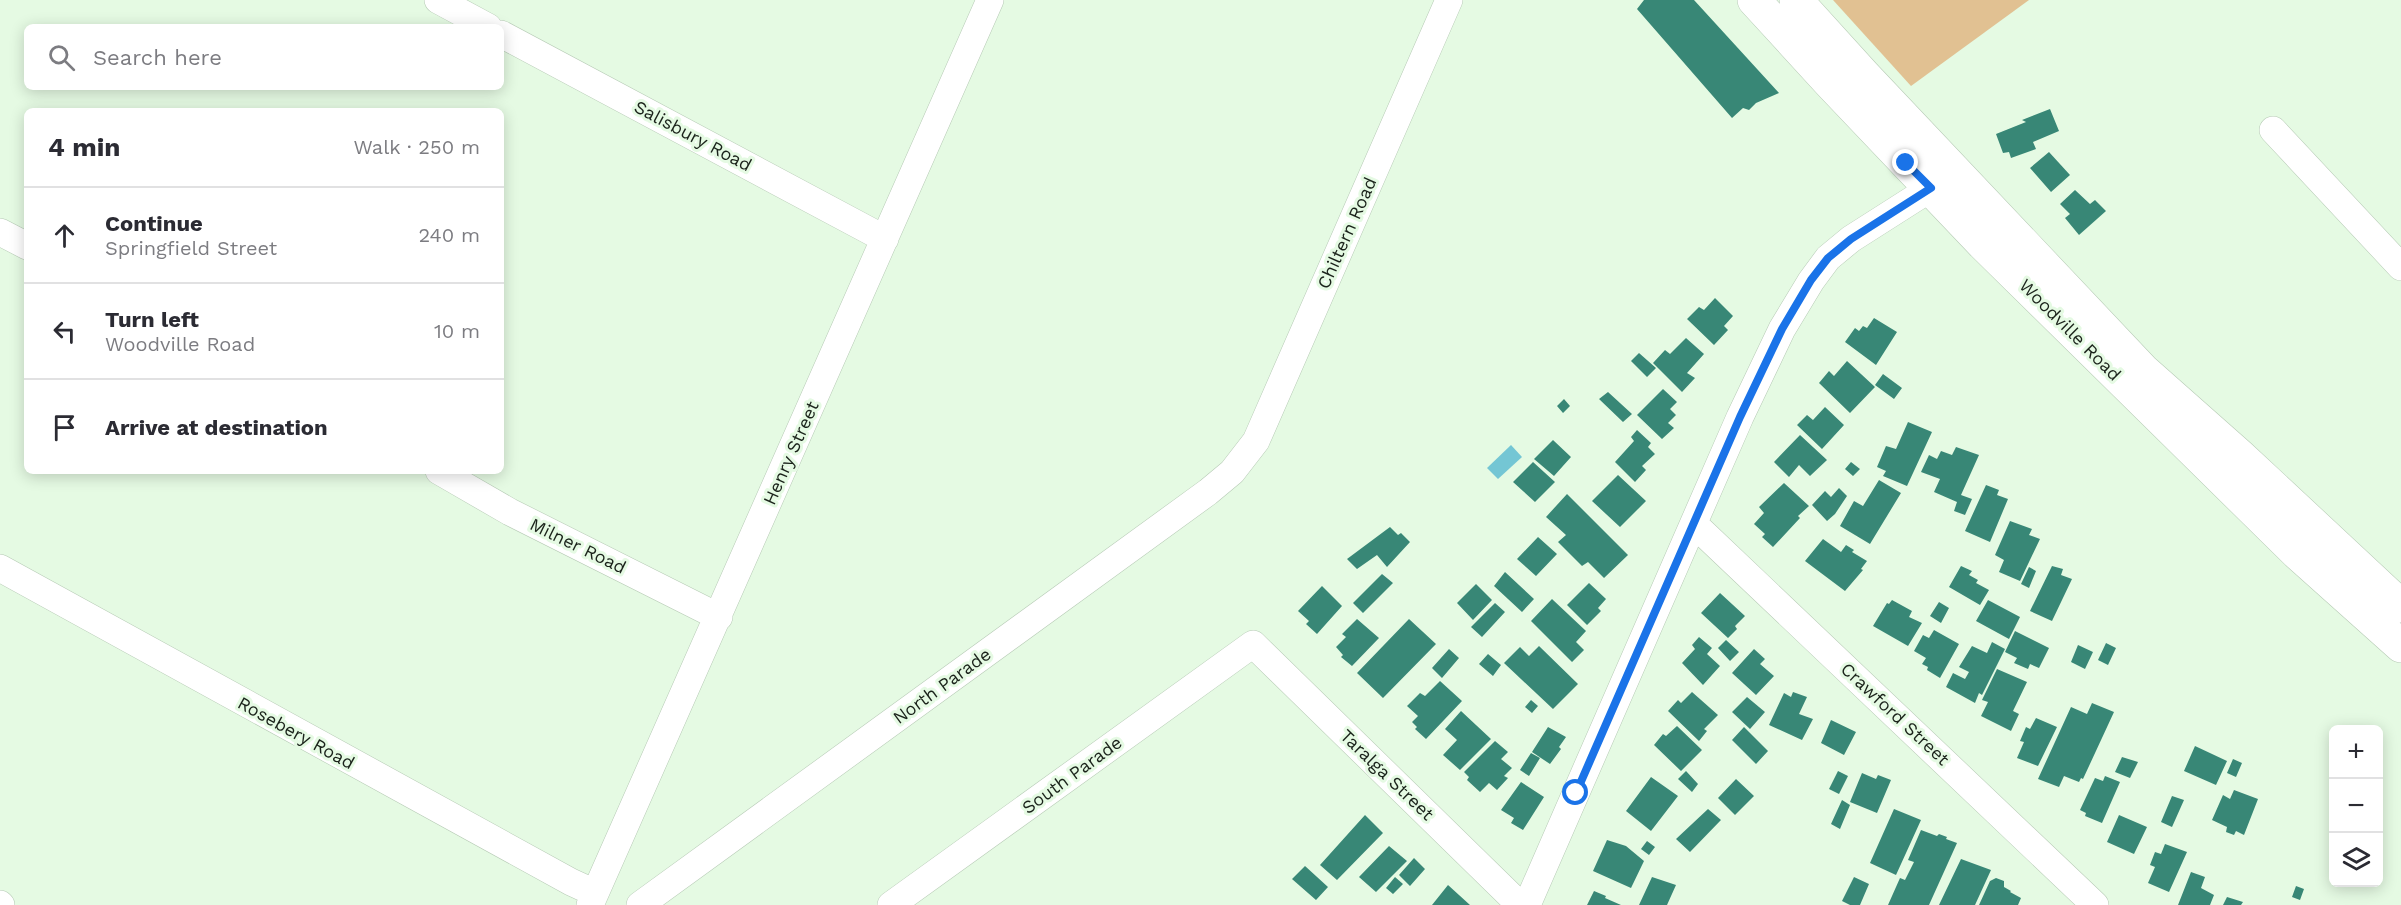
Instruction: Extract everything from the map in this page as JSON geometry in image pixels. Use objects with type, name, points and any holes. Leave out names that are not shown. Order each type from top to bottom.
[{"type":"main road","name":"Woodville Road","points":[[1754,0],[1855,87],[1936,149],[2143,370],[2239,455],[2401,606]]},
{"type":"main road","name":"Woodville Road","points":[[1797,0],[1906,163],[1992,252],[2297,553],[2401,646]]},
{"type":"street","points":[[438,0],[482,24]]},
{"type":"street","name":"Henry Street","points":[[593,899],[990,0]]},
{"type":"street","name":"Chiltern Road","points":[[1240,462],[1256,441],[1449,0]]},
{"type":"street","name":"Salisbury Road","points":[[504,36],[885,238]]},
{"type":"street","points":[[2273,130],[2401,267]]},
{"type":"street","points":[[1527,905],[1767,358],[1811,280],[1828,258],[1851,239],[1931,188]]},
{"type":"street","points":[[0,232],[24,244]]},
{"type":"street","name":"North Parade","points":[[640,905],[1209,492],[1240,462]]},
{"type":"street","name":"Milner Road","points":[[444,474],[510,512],[719,617]]},
{"type":"street","name":"Crawford Street","points":[[1694,524],[2095,905]]},
{"type":"street","name":"Rosebery Road","points":[[0,568],[571,882],[593,899]]},
{"type":"street","name":"South Parade","points":[[909,900],[1253,645]]},
{"type":"street","name":"Taralga Street","points":[[1253,645],[1520,905]]},
{"type":"shaded area","points":[[1833,0],[2029,0],[1911,86]]},
{"type":"water","points":[[1511,445],[1522,457],[1498,479],[1487,468]]},
{"type":"building","points":[[1644,0],[1694,0],[1779,93],[1756,103],[1749,110],[1743,108],[1732,118],[1637,9]]},
{"type":"building","points":[[2050,109],[2059,131],[2033,142],[2036,149],[2011,158],[2009,152],[2003,153],[1996,134]]},
{"type":"building","points":[[2049,152],[2070,175],[2051,192],[2030,168]]},
{"type":"building","points":[[2075,190],[2090,204],[2095,200],[2106,211],[2079,235],[2065,218],[2070,214],[2060,204]]},
{"type":"building","points":[[1715,298],[1733,316],[1724,326],[1728,330],[1714,345],[1687,319],[1699,307],[1704,310]]},
{"type":"building","points":[[1874,318],[1897,332],[1876,365],[1845,342],[1855,328],[1859,331],[1863,326],[1867,328]]},
{"type":"building","points":[[1686,338],[1704,354],[1687,373],[1695,378],[1682,392],[1653,363],[1665,350],[1670,354]]},
{"type":"building","points":[[1639,353],[1656,368],[1647,377],[1631,361]]},
{"type":"building","points":[[1847,361],[1875,387],[1850,413],[1819,383],[1829,371],[1834,376]]},
{"type":"building","points":[[1883,374],[1902,388],[1894,399],[1875,385]]},
{"type":"building","points":[[1663,389],[1677,402],[1670,409],[1676,415],[1668,423],[1674,428],[1662,439],[1637,415]]},
{"type":"building","points":[[1608,392],[1632,414],[1623,422],[1599,399]]},
{"type":"building","points":[[1564,399],[1570,406],[1563,413],[1557,406]]},
{"type":"building","points":[[1825,407],[1844,425],[1822,449],[1797,425],[1807,415],[1813,420]]},
{"type":"building","points":[[1908,422],[1932,432],[1907,486],[1883,476],[1886,471],[1877,467],[1886,446],[1896,449]]},
{"type":"building","points":[[1637,430],[1651,443],[1648,447],[1655,454],[1642,466],[1646,470],[1635,482],[1615,462],[1634,441],[1631,437]]},
{"type":"building","points":[[1800,435],[1827,460],[1810,476],[1799,465],[1789,477],[1774,462]]},
{"type":"building","points":[[1553,440],[1571,457],[1554,476],[1534,459]]},
{"type":"building","points":[[1956,447],[1979,455],[1961,495],[1972,499],[1965,515],[1954,511],[1957,502],[1934,492],[1940,479],[1921,472],[1929,455],[1937,459],[1941,451],[1952,455]]},
{"type":"building","points":[[1533,462],[1555,482],[1535,502],[1513,482]]},
{"type":"building","points":[[1851,462],[1860,469],[1853,476],[1845,469]]},
{"type":"building","points":[[1618,475],[1646,501],[1620,527],[1592,501]]},
{"type":"building","points":[[1879,480],[1901,493],[1870,544],[1840,526],[1854,501],[1863,506]]},
{"type":"building","points":[[1784,483],[1809,506],[1773,547],[1762,537],[1765,534],[1754,524],[1764,513],[1759,507]]},
{"type":"building","points":[[1986,485],[1999,490],[1997,495],[2008,499],[1990,542],[1965,531]]},
{"type":"building","points":[[1839,488],[1847,496],[1835,514],[1827,521],[1812,505],[1825,491],[1831,497]]},
{"type":"building","points":[[1567,494],[1628,555],[1604,578],[1588,562],[1582,566],[1558,542],[1566,535],[1546,517]]},
{"type":"building","points":[[2010,521],[2032,529],[2029,535],[2040,539],[2020,581],[1999,572],[2004,560],[1995,555]]},
{"type":"building","points":[[1390,527],[1410,542],[1387,567],[1377,555],[1357,569],[1347,559]]},
{"type":"building","points":[[1538,537],[1557,554],[1536,576],[1517,559]]},
{"type":"building","points":[[1823,539],[1841,552],[1846,545],[1854,550],[1852,552],[1867,561],[1861,569],[1863,570],[1845,591],[1805,561]]},
{"type":"building","points":[[1961,566],[1972,571],[1969,575],[1978,580],[1976,583],[1989,590],[1980,605],[1949,587]]},
{"type":"building","points":[[2052,566],[2063,569],[2061,575],[2072,579],[2052,621],[2030,611]]},
{"type":"building","points":[[2029,567],[2036,571],[2029,588],[2021,584]]},
{"type":"building","points":[[1505,572],[1534,599],[1522,612],[1494,586]]},
{"type":"building","points":[[1382,574],[1393,583],[1363,613],[1353,603]]},
{"type":"building","points":[[1589,583],[1606,599],[1598,608],[1601,611],[1587,625],[1567,605]]},
{"type":"building","points":[[1476,584],[1492,600],[1473,620],[1457,603]]},
{"type":"building","points":[[1322,586],[1342,606],[1317,634],[1306,624],[1309,621],[1298,611]]},
{"type":"building","points":[[1720,593],[1745,616],[1728,638],[1701,613]]},
{"type":"building","points":[[1552,599],[1586,631],[1576,642],[1584,650],[1572,662],[1531,621]]},
{"type":"building","points":[[1892,600],[1912,611],[1909,617],[1922,623],[1908,646],[1873,626],[1887,603],[1889,604]]},
{"type":"building","points":[[1988,600],[2020,617],[2009,639],[1976,621]]},
{"type":"building","points":[[1939,602],[1949,608],[1941,623],[1930,616]]},
{"type":"building","points":[[1495,603],[1505,612],[1482,637],[1471,627]]},
{"type":"building","points":[[1357,619],[1379,638],[1352,666],[1341,657],[1343,655],[1336,647],[1346,637],[1342,634]]},
{"type":"building","points":[[1409,619],[1436,644],[1383,698],[1357,673]]},
{"type":"building","points":[[1934,630],[1959,644],[1940,678],[1927,670],[1928,667],[1922,664],[1926,658],[1914,651],[1923,635],[1929,638]]},
{"type":"building","points":[[2015,631],[2049,648],[2039,668],[2030,664],[2028,669],[2014,663],[2017,658],[2005,652]]},
{"type":"building","points":[[1699,637],[1712,648],[1707,654],[1720,666],[1703,685],[1682,663],[1695,649],[1692,645]]},
{"type":"building","points":[[1726,640],[1739,652],[1730,661],[1718,648]]},
{"type":"building","points":[[1992,642],[2005,649],[1982,695],[1979,693],[1975,703],[1946,687],[1953,673],[1965,679],[1969,672],[1959,667],[1972,646],[1987,653]]},
{"type":"building","points":[[2106,643],[2116,648],[2108,665],[2098,660]]},
{"type":"building","points":[[2078,645],[2093,652],[2085,669],[2071,662]]},
{"type":"building","points":[[1539,646],[1578,684],[1553,709],[1504,663],[1520,647],[1529,656]]},
{"type":"building","points":[[1449,649],[1459,658],[1442,678],[1432,668]]},
{"type":"building","points":[[1754,649],[1765,659],[1760,664],[1774,676],[1756,695],[1732,673]]},
{"type":"building","points":[[1488,654],[1501,665],[1493,676],[1479,664]]},
{"type":"building","points":[[1997,669],[2027,682],[2013,711],[2019,714],[2011,731],[1981,716],[1988,702],[1982,700]]},
{"type":"building","points":[[1440,681],[1462,701],[1426,739],[1415,729],[1417,727],[1412,722],[1418,716],[1407,706],[1420,693],[1425,696]]},
{"type":"building","points":[[1692,692],[1718,715],[1704,729],[1707,731],[1699,741],[1668,711],[1678,700],[1681,703]]},
{"type":"building","points":[[1793,692],[1807,697],[1799,714],[1813,719],[1802,740],[1769,725],[1784,693],[1791,697]]},
{"type":"building","points":[[1747,697],[1765,712],[1750,729],[1732,712]]},
{"type":"building","points":[[1531,700],[1538,706],[1532,713],[1525,707]]},
{"type":"building","points":[[2092,703],[2114,712],[2083,779],[2081,778],[2079,782],[2064,776],[2059,787],[2038,779],[2071,707],[2087,714]]},
{"type":"building","points":[[1461,711],[1491,739],[1460,770],[1443,755],[1457,740],[1445,729]]},
{"type":"building","points":[[2036,718],[2057,727],[2038,766],[2017,758],[2024,742],[2020,741],[2026,727],[2030,729]]},
{"type":"building","points":[[1831,720],[1856,732],[1844,755],[1821,743]]},
{"type":"building","points":[[1677,726],[1702,750],[1681,771],[1654,745],[1663,734],[1666,736]]},
{"type":"building","points":[[1548,727],[1566,737],[1559,747],[1561,749],[1550,764],[1532,752]]},
{"type":"building","points":[[1744,727],[1768,751],[1756,764],[1732,740]]},
{"type":"building","points":[[1495,741],[1508,752],[1501,759],[1512,768],[1504,776],[1508,778],[1497,790],[1489,783],[1480,792],[1467,780],[1469,777],[1464,772]]},
{"type":"building","points":[[2195,746],[2227,761],[2216,785],[2184,771]]},
{"type":"building","points":[[1531,753],[1540,758],[1529,776],[1520,770]]},
{"type":"building","points":[[2122,757],[2138,762],[2130,778],[2115,772]]},
{"type":"building","points":[[2233,759],[2242,763],[2236,777],[2227,773]]},
{"type":"building","points":[[1686,771],[1698,784],[1692,792],[1678,779]]},
{"type":"building","points":[[1838,771],[1848,776],[1839,794],[1829,789]]},
{"type":"building","points":[[1862,773],[1876,779],[1878,775],[1891,780],[1877,813],[1850,802]]},
{"type":"building","points":[[2105,776],[2120,782],[2102,823],[2085,816],[2086,813],[2080,810],[2095,778],[2103,781]]},
{"type":"building","points":[[1651,777],[1678,796],[1651,831],[1626,811]]},
{"type":"building","points":[[1736,779],[1754,796],[1735,815],[1718,798]]},
{"type":"building","points":[[1521,782],[1544,797],[1523,830],[1511,823],[1514,818],[1501,810]]},
{"type":"building","points":[[2234,790],[2258,799],[2244,835],[2236,831],[2234,835],[2226,832],[2227,827],[2212,820],[2223,795],[2230,799]]},
{"type":"building","points":[[2172,796],[2184,800],[2172,827],[2161,822]]},
{"type":"building","points":[[1842,800],[1850,805],[1840,829],[1831,824]]},
{"type":"building","points":[[1708,809],[1721,820],[1690,852],[1676,839]]},
{"type":"building","points":[[1894,809],[1921,820],[1896,875],[1870,863]]},
{"type":"building","points":[[1365,815],[1383,833],[1337,880],[1320,865]]},
{"type":"building","points":[[2119,815],[2147,827],[2134,854],[2107,842]]},
{"type":"building","points":[[1921,830],[1937,836],[1939,834],[1957,843],[1929,905],[1888,905],[1900,878],[1905,880],[1914,862],[1908,860]]},
{"type":"building","points":[[1607,840],[1626,846],[1644,861],[1631,888],[1593,871]]},
{"type":"building","points":[[1647,841],[1655,847],[1649,855],[1641,849]]},
{"type":"building","points":[[2165,844],[2187,852],[2169,892],[2148,883],[2155,867],[2150,865],[2155,852],[2161,854]]},
{"type":"building","points":[[1389,846],[1407,861],[1376,892],[1359,877]]},
{"type":"building","points":[[1414,858],[1425,869],[1410,886],[1399,875]]},
{"type":"building","points":[[1961,859],[1991,870],[1975,905],[1939,905]]},
{"type":"building","points":[[1305,866],[1328,887],[1316,900],[1292,879]]},
{"type":"building","points":[[2191,872],[2205,877],[2201,888],[2214,895],[2210,905],[2178,905]]},
{"type":"building","points":[[1395,877],[1403,884],[1393,894],[1386,888]]},
{"type":"building","points":[[1652,877],[1676,885],[1667,905],[1639,905]]},
{"type":"building","points":[[1854,877],[1869,884],[1860,905],[1850,905],[1842,901]]},
{"type":"building","points":[[1996,878],[2004,881],[2004,887],[2021,898],[2018,905],[1979,905],[1990,881]]},
{"type":"building","points":[[1448,885],[1470,905],[1432,905]]},
{"type":"building","points":[[2296,886],[2304,889],[2300,900],[2292,897]]},
{"type":"building","points":[[1594,891],[1606,896],[1605,898],[1621,905],[1587,905]]},
{"type":"building","points":[[2227,897],[2243,902],[2241,905],[2223,905]]},
{"type":"route","points":[[1576,793],[1740,417],[1782,329],[1811,280],[1828,258],[1851,239],[1931,188],[1906,163]]}]
